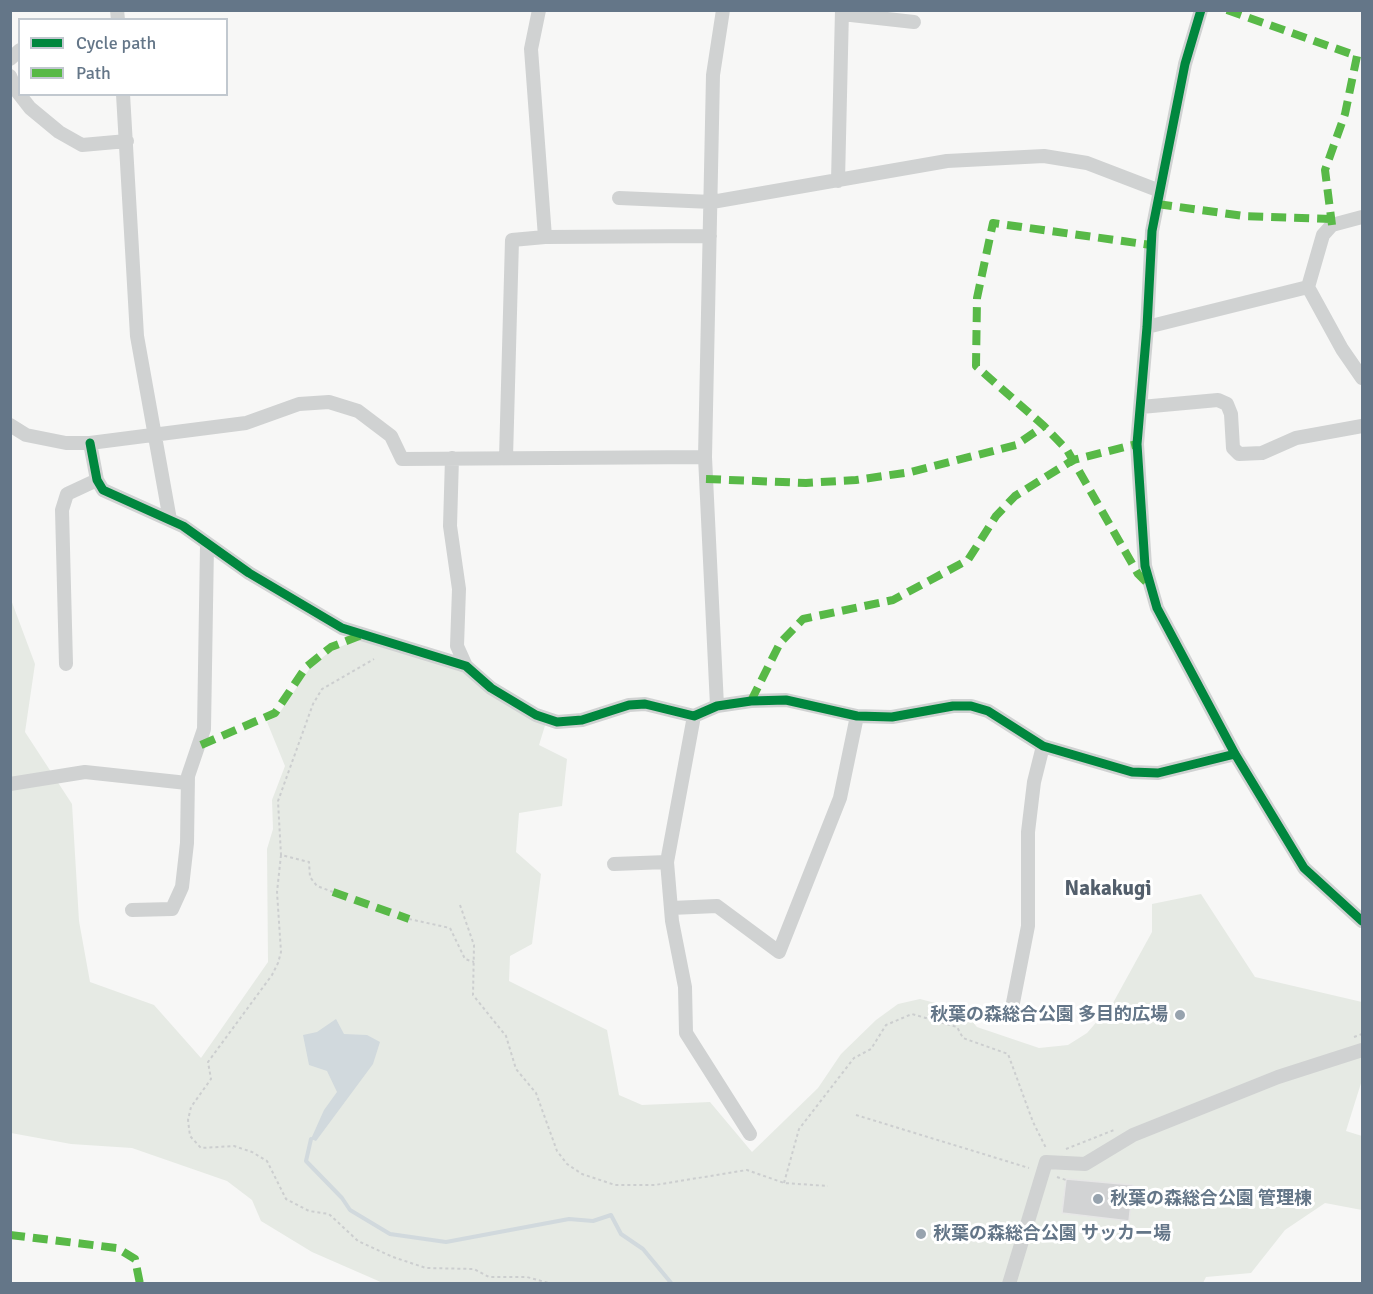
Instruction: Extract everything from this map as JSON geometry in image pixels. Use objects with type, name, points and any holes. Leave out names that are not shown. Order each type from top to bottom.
[{"type":"street","points":[[539,10],[531,49],[545,237]]},
{"type":"street","points":[[717,706],[705,457],[713,75],[723,10]]},
{"type":"street","points":[[1201,10],[1185,64],[1152,231],[1148,327],[1137,444],[1148,584],[1157,608],[1235,754],[1304,868],[1362,921]]},
{"type":"street","points":[[838,181],[842,12],[914,22]]},
{"type":"street","points":[[10,76],[18,93]]},
{"type":"street","points":[[21,96],[30,108],[59,132],[82,145],[127,141]]},
{"type":"street","points":[[123,96],[137,336],[157,434],[170,520]]},
{"type":"street","points":[[619,198],[712,202],[947,161],[1044,156],[1087,162],[1160,192]]},
{"type":"street","points":[[1362,217],[1332,225],[1323,235],[1308,287],[1342,349],[1362,378]]},
{"type":"street","points":[[506,458],[512,240],[545,237],[710,236]]},
{"type":"street","points":[[1148,327],[1308,287]]},
{"type":"street","points":[[1141,407],[1218,400],[1227,404],[1231,414],[1233,448],[1239,454],[1262,453],[1296,438],[1362,426]]},
{"type":"street","points":[[10,425],[34,437],[90,443],[246,423],[299,404],[329,402],[358,411],[391,436],[402,459],[705,457]]},
{"type":"street","points":[[90,443],[97,480],[103,490],[183,526],[207,545],[342,628],[466,666],[500,694],[536,715],[557,722],[582,720],[637,704],[694,716],[717,706],[751,701],[786,700],[857,716],[892,717],[953,706],[971,706],[988,711],[1043,746],[1131,772],[1158,773],[1235,754]]},
{"type":"street","points":[[452,458],[450,526],[459,589],[457,646],[466,666]]},
{"type":"street","points":[[66,664],[62,510],[67,494],[97,480]]},
{"type":"street","points":[[132,910],[172,909],[182,886],[187,843],[188,783],[204,729],[207,545]]},
{"type":"street","points":[[694,716],[667,862],[671,908],[685,987],[686,1033],[750,1134]]},
{"type":"street","points":[[671,908],[717,906],[779,952],[840,798],[857,716]]},
{"type":"street","points":[[1011,1013],[1028,926],[1028,831],[1034,782],[1043,746]]},
{"type":"street","points":[[10,784],[85,772],[188,783]]},
{"type":"street","points":[[614,864],[667,862]]},
{"type":"street","points":[[1009,1284],[1046,1162],[1085,1164],[1133,1136],[1278,1077],[1362,1050]]},
{"type":"path","points":[[374,659],[332,681],[322,689],[313,704],[278,801],[281,855],[278,892],[279,963],[273,975],[211,1055],[207,1067],[211,1074],[210,1084],[191,1107],[188,1120],[190,1136],[201,1148],[234,1146],[252,1152],[267,1161],[286,1199],[309,1211],[329,1214],[357,1241],[393,1257],[426,1268],[474,1269],[489,1276],[527,1277],[552,1284]]},
{"type":"path","points":[[281,855],[309,862],[310,877],[317,886],[333,892]]},
{"type":"path","points":[[460,905],[474,945],[473,995],[506,1036],[516,1069],[536,1093],[557,1151],[567,1164],[582,1174],[615,1185],[655,1185],[747,1170],[784,1183],[828,1186]]},
{"type":"path","points":[[409,919],[450,928],[465,959],[474,962]]},
{"type":"path","points":[[784,1183],[800,1129],[854,1058],[871,1050],[886,1026],[912,1014],[957,1027],[963,1038],[1008,1054],[1033,1122],[1048,1152]]},
{"type":"path","points":[[855,1115],[1039,1172]]},
{"type":"path","points":[[1053,1176],[1066,1180]]},
{"type":"shaded area","points":[[10,597],[35,664],[25,732],[72,804],[79,921],[90,982],[154,1005],[201,1058],[268,962],[267,849],[273,829],[272,800],[285,766],[267,722],[278,715],[310,668],[329,652],[364,636],[455,663],[547,719],[539,745],[567,759],[562,806],[519,813],[516,852],[541,874],[532,944],[510,956],[509,981],[607,1030],[619,1095],[642,1105],[710,1102],[752,1152],[818,1088],[841,1054],[876,1020],[898,1004],[920,999],[962,1010],[977,1027],[1039,1048],[1068,1045],[1087,1033],[1113,1003],[1152,932],[1152,904],[1201,894],[1255,977],[1362,1002],[1362,1080],[1346,1131],[1362,1136],[1362,1210],[1325,1203],[1285,1230],[1251,1273],[1206,1277],[1203,1283],[383,1283],[312,1252],[261,1221],[252,1200],[227,1181],[132,1148],[71,1144],[11,1133]]},
{"type":"shaded area","points":[[336,1019],[344,1034],[367,1035],[380,1042],[373,1064],[316,1141],[311,1139],[324,1110],[337,1092],[327,1071],[309,1065],[303,1035],[317,1032]]},
{"type":"building","name":"秋葉の森総合公園 管理棟","points":[[1066,1179],[1133,1185],[1129,1221],[1062,1213]]},
{"type":"waterway","points":[[311,1139],[306,1161],[342,1198],[350,1210],[390,1234],[446,1242],[569,1219],[593,1221],[611,1215],[621,1234],[643,1249],[672,1284]]},
{"type":"marked path","points":[[1227,10],[1357,56],[1345,114],[1325,170],[1332,225]]},
{"type":"marked path","points":[[1157,204],[1244,216],[1331,219]]},
{"type":"marked path","points":[[1146,582],[1138,574],[1067,450],[1044,426],[976,366],[977,298],[993,223],[1151,245]]},
{"type":"marked path","points":[[706,479],[806,483],[856,480],[911,472],[1016,445],[1044,426]]},
{"type":"marked path","points":[[751,701],[780,643],[803,619],[893,600],[968,560],[996,516],[1015,496],[1073,460],[1137,444]]},
{"type":"marked path","points":[[201,745],[275,713],[306,667],[331,647],[362,635]]},
{"type":"marked path","points":[[333,892],[409,919]]},
{"type":"marked path","points":[[10,1235],[117,1248],[135,1259],[140,1284]]},
{"type":"cycle path","points":[[1201,10],[1185,64],[1152,231],[1137,444],[1145,566],[1157,608],[1235,754],[1304,868],[1362,921]]},
{"type":"cycle path","points":[[90,443],[97,480],[103,490],[183,526],[249,573],[342,628],[466,666],[491,688],[536,715],[557,722],[582,720],[629,705],[645,704],[694,716],[717,706],[751,701],[786,700],[857,716],[892,717],[953,706],[971,706],[988,711],[1043,746],[1132,772],[1158,773],[1235,754]]},
{"type":"place","name":"秋葉の森総合公園 多目的広場","points":[[1180,1015]]},
{"type":"place","name":"秋葉の森総合公園 管理棟","points":[[1098,1199]]},
{"type":"place","name":"秋葉の森総合公園 サッカー場","points":[[921,1234]]},
{"type":"district","name":"Nakakugi","points":[[1108,889]]}]
